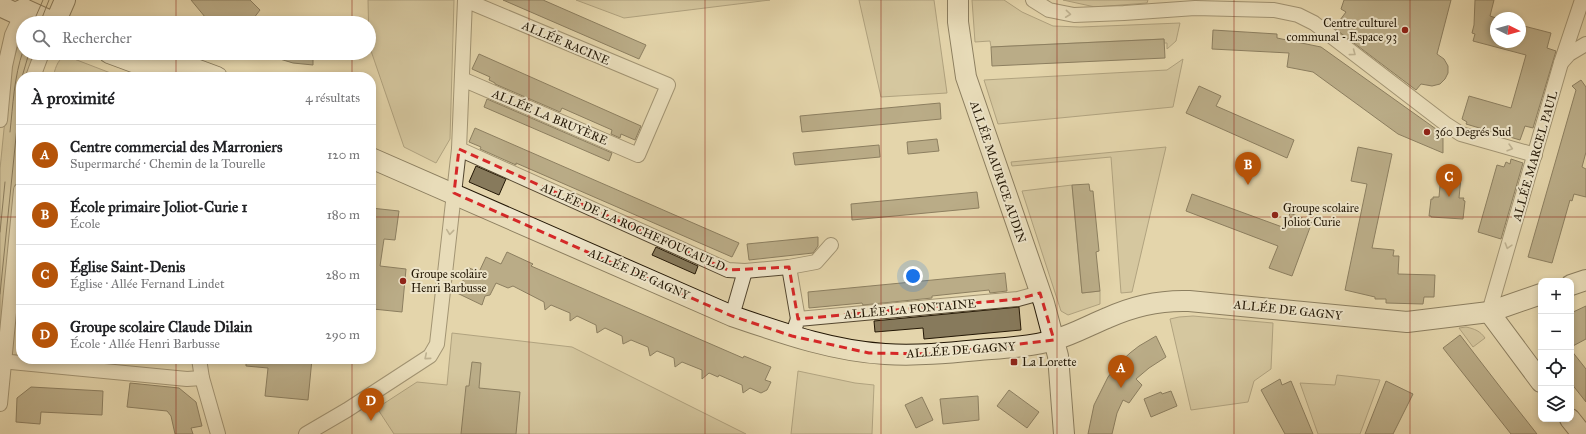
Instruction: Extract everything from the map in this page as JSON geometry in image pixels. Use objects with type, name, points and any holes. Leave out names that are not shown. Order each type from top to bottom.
[{"type":"main road","points":[[58,16],[65,0]]},
{"type":"main road","name":"ALLÉE MAURICE AUDIN","points":[[958,0],[958,22],[966,78],[1040,293],[1058,356],[1064,434]]},
{"type":"main road","points":[[0,6],[16,13],[23,3],[44,16]]},
{"type":"main road","points":[[132,60],[154,67],[190,72]]},
{"type":"main road","name":"ALLÉE DE GAGNY","points":[[376,152],[454,193]]},
{"type":"main road","name":"ALLÉE DE GAGNY","points":[[376,160],[732,316],[795,327],[821,344],[869,353],[903,355],[935,354],[1008,348],[1054,340],[1135,307],[1156,302],[1189,301],[1407,322],[1489,312],[1538,295]]},
{"type":"main road","points":[[1574,284],[1586,280]]},
{"type":"main road","points":[[1489,312],[1538,378]]},
{"type":"main road","points":[[1572,422],[1582,434]]},
{"type":"street","points":[[306,434],[347,410],[430,356],[437,344],[459,149],[465,0]]},
{"type":"street","name":"ALLÉE RACINE","points":[[465,0],[668,85],[638,155]]},
{"type":"street","points":[[1033,0],[1049,10],[1074,15],[1195,8],[1274,10],[1298,15],[1314,23],[1447,125],[1461,134],[1535,155]]},
{"type":"street","name":"ALLÉE MARCEL PAUL","points":[[1489,312],[1561,62],[1582,0]]},
{"type":"street","points":[[19,16],[23,3]]},
{"type":"street","points":[[0,120],[5,66],[16,24]]},
{"type":"street","points":[[1561,62],[1569,54],[1586,44]]},
{"type":"street","points":[[35,72],[39,60]]},
{"type":"street","name":"ALLÉE LA BRUYÈRE","points":[[462,79],[638,155]]},
{"type":"street","name":"ALLÉE DE LA ROCHEFOUCAULD","points":[[459,149],[728,270],[745,271],[789,267],[816,262],[831,245]]},
{"type":"street","points":[[0,404],[2,361],[16,235]]},
{"type":"street","points":[[789,267],[795,327]]},
{"type":"street","points":[[732,316],[745,271]]},
{"type":"street","name":"ALLÉE LA FONTAINE","points":[[795,327],[1018,299],[1040,293]]},
{"type":"street","points":[[2,361],[16,362]]},
{"type":"street","points":[[33,364],[187,379],[202,378]]},
{"type":"street","points":[[200,364],[202,378],[218,434]]},
{"type":"highlighted area","points":[[459,149],[728,270],[789,267],[798,319],[1018,299],[1040,293],[1054,340],[935,354],[869,353],[792,336],[732,316],[454,193]]},
{"type":"shaded area","points":[[368,0],[454,0],[450,139],[436,163],[404,147],[374,60],[376,60],[376,16],[368,16]]},
{"type":"shaded area","points":[[576,0],[770,0],[624,18]]},
{"type":"shaded area","points":[[859,0],[934,0],[947,93],[881,97]]},
{"type":"shaded area","points":[[972,0],[1004,0],[1022,12],[1053,26],[1080,27],[1180,23],[1176,41],[1167,49],[1167,43],[1164,43],[1164,39],[991,47],[990,41],[975,42]]},
{"type":"shaded area","points":[[1063,0],[1148,0],[1147,3],[1095,7]]},
{"type":"shaded area","points":[[16,52],[16,60],[35,60],[31,72],[16,72],[16,202],[3,330],[0,330],[0,169],[10,69]]},
{"type":"shaded area","points":[[1183,59],[1173,107],[998,124],[984,80],[1167,70]]},
{"type":"shaded area","points":[[60,60],[77,60],[108,72],[55,72]]},
{"type":"shaded area","points":[[1166,147],[1132,292],[1121,293],[1111,157],[1012,166],[1011,162]]},
{"type":"shaded area","points":[[1072,185],[1082,293],[1100,291],[1100,304],[1068,315],[1061,311],[1022,191]]},
{"type":"shaded area","points":[[1193,316],[1273,323],[1271,369],[1254,381],[1248,402],[1191,410],[1170,319]]},
{"type":"shaded area","points":[[1466,327],[1477,331],[1485,338],[1473,347],[1459,328]]},
{"type":"shaded area","points":[[452,333],[572,347],[746,434],[394,434],[377,408],[417,382],[447,385]]},
{"type":"shaded area","points":[[798,371],[855,383],[874,385],[872,434],[791,434]]},
{"type":"shaded area","points":[[1337,375],[1380,380],[1360,434],[1318,434],[1300,383],[1335,385]]},
{"type":"building","points":[[191,0],[250,0],[260,10],[255,16],[204,16]]},
{"type":"building","points":[[503,0],[543,0],[646,45],[639,59]]},
{"type":"building","points":[[1344,0],[1451,0],[1437,54],[1444,59],[1448,66],[1448,73],[1445,79],[1440,84],[1432,86],[1421,84],[1416,90],[1334,28],[1346,12],[1341,9]]},
{"type":"building","points":[[1475,0],[1494,0],[1490,12],[1490,45],[1473,41],[1475,34],[1472,33],[1474,25]]},
{"type":"building","points":[[1526,27],[1551,33],[1547,48],[1556,51],[1533,128],[1525,126],[1520,140],[1466,124],[1467,122],[1462,119],[1469,96],[1511,108],[1526,55],[1500,48],[1526,48]]},
{"type":"building","points":[[1213,30],[1277,34],[1277,38],[1321,47],[1443,134],[1443,153],[1398,134],[1313,72],[1287,67],[1289,53],[1212,49]]},
{"type":"building","points":[[1164,39],[1165,58],[992,66],[991,47]]},
{"type":"building","points":[[479,54],[641,126],[635,140],[621,134],[620,138],[611,134],[612,130],[562,108],[560,112],[495,84],[489,80],[490,77],[472,69]]},
{"type":"building","points":[[283,60],[313,60],[313,65],[293,63]]},
{"type":"building","points":[[1581,80],[1586,87],[1586,152],[1582,167],[1586,169],[1586,197],[1574,194],[1572,201],[1570,200],[1552,263],[1528,257],[1576,90],[1572,86]]},
{"type":"building","points":[[1199,86],[1221,96],[1216,106],[1294,140],[1287,158],[1186,113]]},
{"type":"building","points":[[487,99],[612,153],[609,161],[484,107]]},
{"type":"building","points":[[940,103],[941,119],[802,132],[800,116]]},
{"type":"building","points":[[475,128],[739,243],[732,257],[516,163],[516,165],[480,149],[481,147],[469,142]]},
{"type":"building","points":[[937,139],[939,151],[908,154],[907,142]]},
{"type":"building","points":[[879,145],[880,157],[795,165],[793,153]]},
{"type":"building","points":[[1358,147],[1392,154],[1372,248],[1394,250],[1393,256],[1399,256],[1398,274],[1435,275],[1434,297],[1424,297],[1423,304],[1386,303],[1386,299],[1375,299],[1375,297],[1345,290],[1367,184],[1351,181]]},
{"type":"building","points":[[1511,159],[1523,163],[1501,239],[1478,232],[1497,165],[1504,167],[1506,162],[1510,164]]},
{"type":"building","points":[[476,166],[506,179],[499,195],[469,182]]},
{"type":"building","points":[[1441,175],[1461,177],[1459,198],[1464,198],[1463,200],[1465,201],[1463,219],[1429,216],[1431,199],[1433,199],[1433,197],[1439,197]]},
{"type":"building","points":[[1089,184],[1090,191],[1093,191],[1099,251],[1096,252],[1100,291],[1082,293],[1072,185]]},
{"type":"building","points":[[977,192],[979,208],[852,220],[851,204]]},
{"type":"building","points":[[1192,194],[1285,228],[1290,213],[1312,222],[1292,276],[1269,268],[1278,246],[1186,211]]},
{"type":"building","points":[[376,209],[399,211],[395,240],[384,239],[380,266],[406,269],[402,312],[376,309]]},
{"type":"building","points":[[818,237],[818,246],[813,253],[749,260],[747,244]]},
{"type":"building","points":[[656,247],[698,266],[695,274],[652,255]]},
{"type":"building","points":[[507,252],[533,264],[531,266],[743,358],[744,356],[771,367],[765,380],[771,382],[767,390],[761,393],[750,388],[743,393],[742,385],[719,375],[718,377],[709,373],[702,379],[702,370],[682,362],[675,367],[674,358],[657,351],[650,356],[648,347],[631,340],[623,344],[622,336],[605,328],[597,333],[596,325],[577,316],[570,321],[570,313],[551,305],[545,310],[544,302],[513,286],[508,288],[496,283],[490,295],[485,296],[482,305],[457,293],[469,268],[479,272],[486,257],[501,264]]},
{"type":"building","points":[[1005,273],[1007,291],[990,293],[989,290],[932,296],[932,298],[863,305],[862,303],[809,308],[808,292]]},
{"type":"building","points":[[1586,306],[1586,339],[1574,345],[1574,314],[1574,312]]},
{"type":"building","points":[[1019,307],[1021,330],[924,339],[923,328],[875,332],[874,321]]},
{"type":"building","points":[[1460,335],[1537,434],[1511,434],[1443,348]]},
{"type":"building","points":[[1156,336],[1166,357],[1136,379],[1142,385],[1129,403],[1123,400],[1117,413],[1112,434],[1088,434],[1094,405],[1108,377],[1118,364],[1130,353]]},
{"type":"building","points":[[1574,354],[1586,369],[1586,402],[1574,387]]},
{"type":"building","points":[[472,362],[481,363],[479,388],[520,392],[516,434],[461,434],[466,386],[469,386]]},
{"type":"building","points":[[246,364],[312,364],[308,400],[265,396],[268,368],[246,366]]},
{"type":"building","points":[[1280,379],[1282,385],[1291,381],[1313,434],[1285,434],[1261,390]]},
{"type":"building","points":[[1386,381],[1413,394],[1393,434],[1365,434]]},
{"type":"building","points":[[130,383],[179,388],[196,402],[202,426],[191,428],[193,434],[175,434],[171,416],[167,411],[127,407]]},
{"type":"building","points":[[31,387],[103,391],[102,415],[41,412],[40,424],[16,422],[17,398]]},
{"type":"building","points":[[1009,390],[1039,412],[1027,428],[997,406]]},
{"type":"building","points":[[1171,391],[1177,406],[1151,417],[1144,399],[1161,392],[1162,394]]},
{"type":"building","points":[[978,396],[979,420],[943,424],[940,399]]},
{"type":"building","points":[[922,397],[933,420],[916,428],[905,405]]},
{"type":"tram line","points":[[36,16],[43,0]]},
{"type":"tram line","points":[[43,16],[49,0]]},
{"type":"tram line","points":[[18,72],[20,60]]},
{"type":"tram line","points":[[23,72],[27,60]]},
{"type":"tram line","points":[[10,132],[16,81]]},
{"type":"tram line","points":[[0,294],[16,137]]},
{"type":"tram line","points":[[0,232],[5,182]]},
{"type":"place","name":"Centre culturel communal - Espace 93","points":[[1405,30]]},
{"type":"place","name":"360 Degrés Sud","points":[[1427,132]]},
{"type":"place","name":"École primaire Joliot-Curie 1","points":[[1248,185]]},
{"type":"place","name":"Église Saint-Denis","points":[[1449,197]]},
{"type":"place","name":"Groupe scolaire Joliot Curie","points":[[1275,215]]},
{"type":"place","name":"Groupe scolaire Henri Barbusse","points":[[403,281]]},
{"type":"place","name":"La Lorette","points":[[1014,362]]},
{"type":"place","name":"Centre commercial des Marroniers","points":[[1121,388]]},
{"type":"place","name":"Groupe scolaire Claude Dilain","points":[[371,421]]}]
